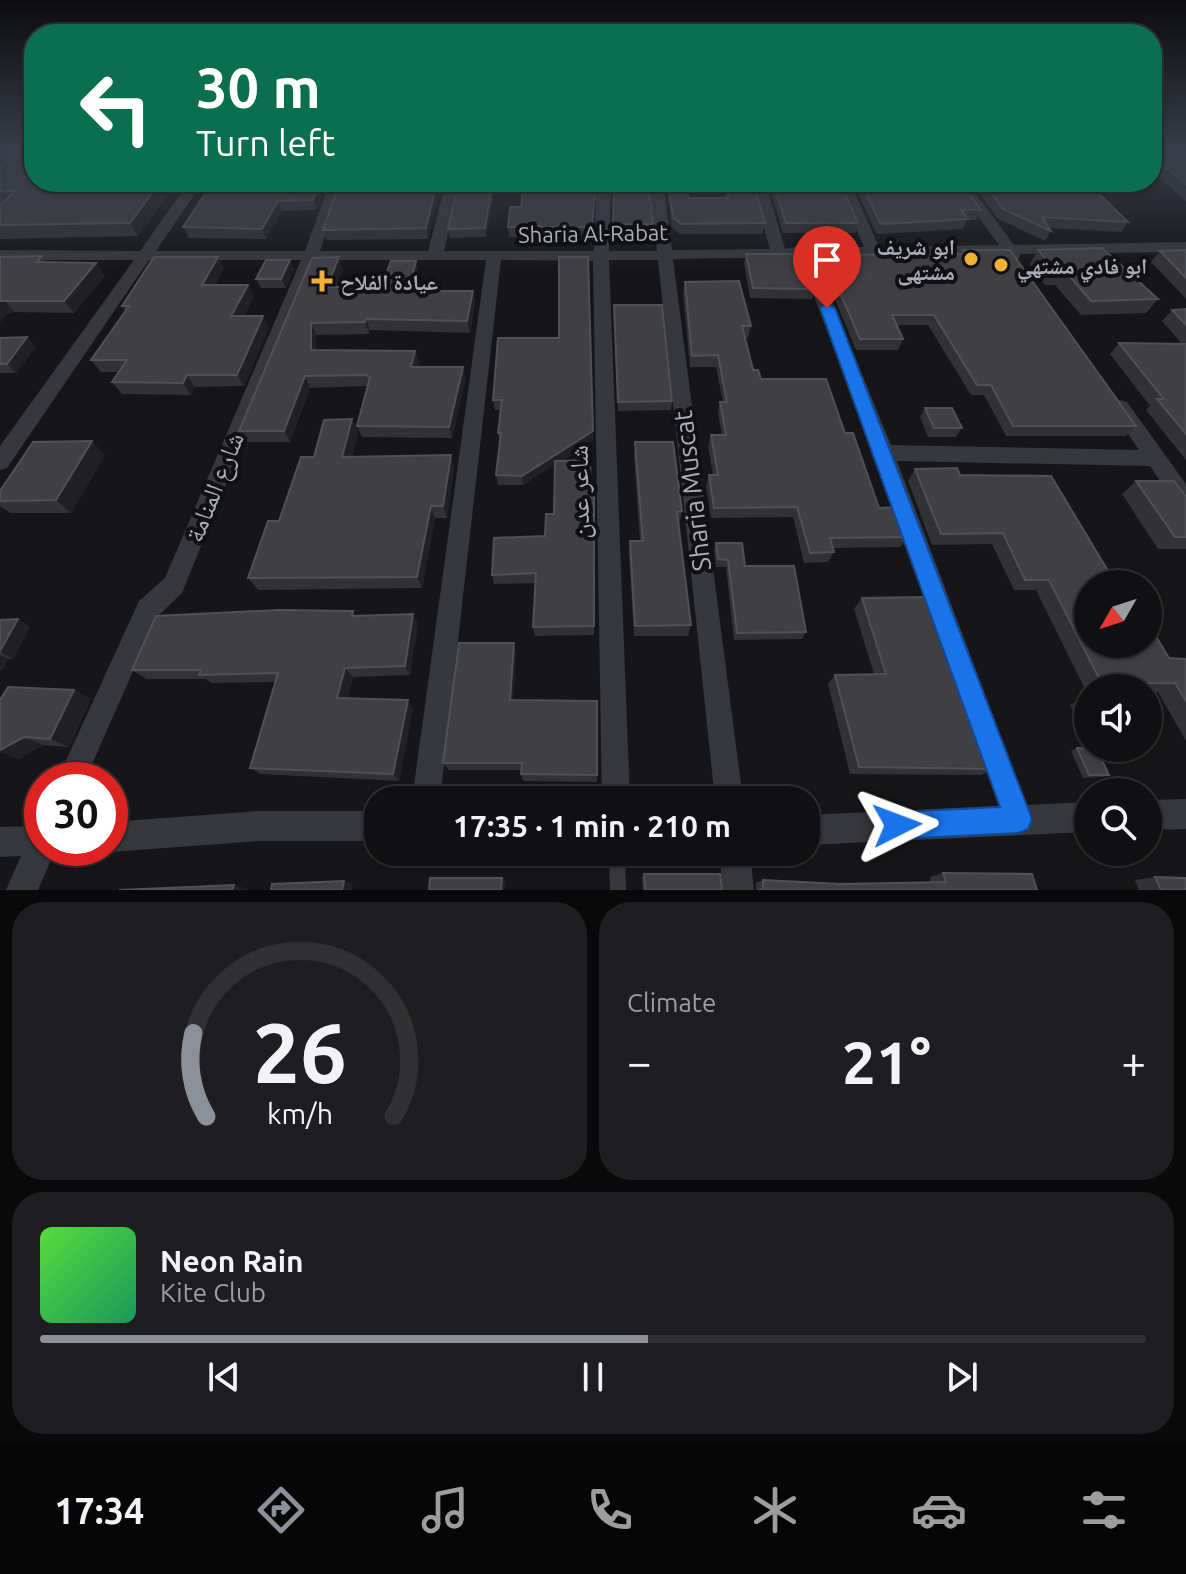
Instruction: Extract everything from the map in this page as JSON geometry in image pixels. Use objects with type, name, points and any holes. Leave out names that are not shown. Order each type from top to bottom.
[{"type":"street","points":[[0,462],[143,253],[189,192]]},
{"type":"street","name":"شارع المنامة","points":[[79,762],[148,609],[174,585],[311,255],[333,192]]},
{"type":"street","points":[[435,255],[451,192]]},
{"type":"street","name":"شاعر عدن","points":[[604,192],[601,256],[616,786]]},
{"type":"street","name":"Sharia Muscat","points":[[657,192],[727,786]]},
{"type":"street","points":[[761,192],[778,251]]},
{"type":"street","points":[[847,192],[873,250]]},
{"type":"street","points":[[967,192],[1028,276]]},
{"type":"street","points":[[804,250],[884,453],[1018,819]]},
{"type":"street","name":"Sharia Al-Rabat","points":[[0,255],[601,256],[804,250],[1183,250]]},
{"type":"street","points":[[428,786],[494,256]]},
{"type":"street","points":[[1111,393],[1186,501]]},
{"type":"street","points":[[884,453],[1157,458]]},
{"type":"street","points":[[1162,815],[1186,814]]},
{"type":"street","points":[[820,829],[1074,817]]},
{"type":"street","points":[[128,836],[259,826],[364,826]]},
{"type":"street","points":[[0,842],[24,843]]},
{"type":"street","points":[[22,890],[32,866]]},
{"type":"street","points":[[736,866],[738,890]]},
{"type":"lane","points":[[617,866],[618,890]]},
{"type":"building","points":[[24,190],[24,192],[153,192],[130,223],[0,225],[0,205],[16,191],[0,191]]},
{"type":"building","points":[[206,192],[316,192],[313,200],[278,201],[262,229],[183,227]]},
{"type":"building","points":[[336,192],[435,192],[426,228],[323,230]]},
{"type":"building","points":[[457,192],[491,192],[485,228],[448,229]]},
{"type":"building","points":[[523,192],[595,192],[592,227],[508,227],[510,207],[521,207]]},
{"type":"building","points":[[614,192],[649,192],[653,224],[613,224]]},
{"type":"building","points":[[670,192],[688,192],[689,198],[729,198],[728,192],[756,192],[765,223],[681,224],[673,217]]},
{"type":"building","points":[[776,192],[844,192],[858,223],[786,223]]},
{"type":"building","points":[[866,192],[968,192],[981,210],[961,210],[968,219],[880,223]]},
{"type":"building","points":[[990,192],[1097,192],[1128,222],[1042,217],[1051,231],[1003,209]]},
{"type":"building","points":[[1102,248],[1158,299],[1091,301],[1065,271],[1055,271],[1038,250]]},
{"type":"building","points":[[962,250],[1010,250],[1136,426],[1013,426],[991,385],[977,385],[934,315],[892,315],[903,339],[860,339],[824,255],[965,254]]},
{"type":"building","points":[[1186,250],[1186,278],[1160,251]]},
{"type":"building","points":[[746,254],[801,254],[815,289],[753,288]]},
{"type":"building","points":[[42,256],[37,262],[96,263],[64,301],[0,301],[0,257]]},
{"type":"building","points":[[154,257],[218,257],[202,285],[248,285],[231,316],[263,316],[237,375],[187,375],[183,383],[112,382],[127,360],[91,360],[129,306],[122,306]]},
{"type":"building","points":[[339,257],[327,287],[381,287],[391,261],[416,261],[408,291],[473,291],[467,321],[366,319],[365,322],[311,323],[311,350],[415,351],[411,367],[463,367],[449,427],[357,426],[370,377],[305,376],[284,431],[239,431],[312,258]]},
{"type":"building","points":[[559,257],[588,257],[593,431],[522,476],[496,475],[502,400],[493,400],[498,338],[559,338]]},
{"type":"building","points":[[266,260],[290,260],[281,279],[256,279]]},
{"type":"building","points":[[739,281],[751,326],[742,326],[753,370],[758,370],[761,379],[826,379],[845,433],[853,433],[879,508],[897,507],[908,537],[830,538],[834,552],[810,553],[797,507],[714,508],[709,475],[718,475],[711,435],[726,435],[720,402],[727,402],[718,355],[692,356],[685,282]]},
{"type":"building","points":[[614,305],[662,305],[672,401],[618,402]]},
{"type":"building","points":[[1186,309],[1186,325],[1172,310]]},
{"type":"building","points":[[27,337],[7,364],[0,364],[0,338]]},
{"type":"building","points":[[1119,343],[1186,344],[1186,434],[1157,399],[1164,399]]},
{"type":"building","points":[[925,408],[952,408],[962,428],[934,428]]},
{"type":"building","points":[[352,419],[342,457],[451,455],[443,506],[431,506],[417,577],[248,578],[268,521],[279,521],[301,457],[314,457],[324,420]]},
{"type":"building","points":[[92,441],[56,500],[0,501],[0,491],[33,442]]},
{"type":"building","points":[[635,442],[673,442],[682,511],[677,512],[691,625],[635,626],[630,541],[643,541]]},
{"type":"building","points":[[590,460],[591,497],[594,497],[594,626],[533,627],[536,573],[492,575],[494,538],[545,536],[546,514],[554,514],[555,461]]},
{"type":"building","points":[[957,468],[960,475],[1051,476],[1108,570],[1074,570],[1074,629],[1049,580],[1025,580],[1003,533],[941,534],[915,469]]},
{"type":"building","points":[[1136,481],[1174,481],[1186,497],[1186,537],[1175,537]]},
{"type":"building","points":[[716,543],[742,543],[745,566],[794,566],[806,632],[737,633],[728,560],[718,559]]},
{"type":"building","points":[[929,597],[970,692],[994,769],[859,767],[835,675],[886,674],[862,598]]},
{"type":"building","points":[[279,610],[353,611],[352,616],[413,614],[405,666],[345,668],[337,698],[408,700],[393,774],[250,768],[278,673],[199,675],[201,670],[132,670],[156,616]]},
{"type":"building","points":[[18,619],[0,651],[0,620]]},
{"type":"building","points":[[459,643],[514,643],[510,700],[597,701],[597,775],[521,774],[522,763],[443,763]]},
{"type":"building","points":[[1162,646],[1169,658],[1186,659],[1186,701],[1175,683],[1162,683],[1162,674],[1097,674],[1089,658],[1162,658]]},
{"type":"building","points":[[8,687],[74,690],[50,739],[24,737],[0,750],[0,700]]},
{"type":"building","points":[[1083,762],[1103,762],[1109,775],[1089,775]]},
{"type":"building","points":[[943,873],[1032,874],[1037,890],[758,890],[763,889],[763,880],[841,884],[946,882]]},
{"type":"building","points":[[644,874],[720,874],[722,890],[645,890]]},
{"type":"building","points":[[1155,877],[1186,878],[1186,890],[1161,890]]},
{"type":"building","points":[[430,878],[502,878],[501,890],[429,890]]},
{"type":"building","points":[[344,881],[342,890],[271,890],[272,884]]},
{"type":"building","points":[[234,885],[232,890],[119,890]]},
{"type":"place","name":"ابو شريف مشتهى","points":[[971,259]]},
{"type":"place","name":"ابو فادي مشتهي","points":[[1001,265]]},
{"type":"place","name":"عيادة الفلاح","points":[[322,281]]},
{"type":"route","points":[[827,308],[884,453],[1018,819],[897,825]]}]
